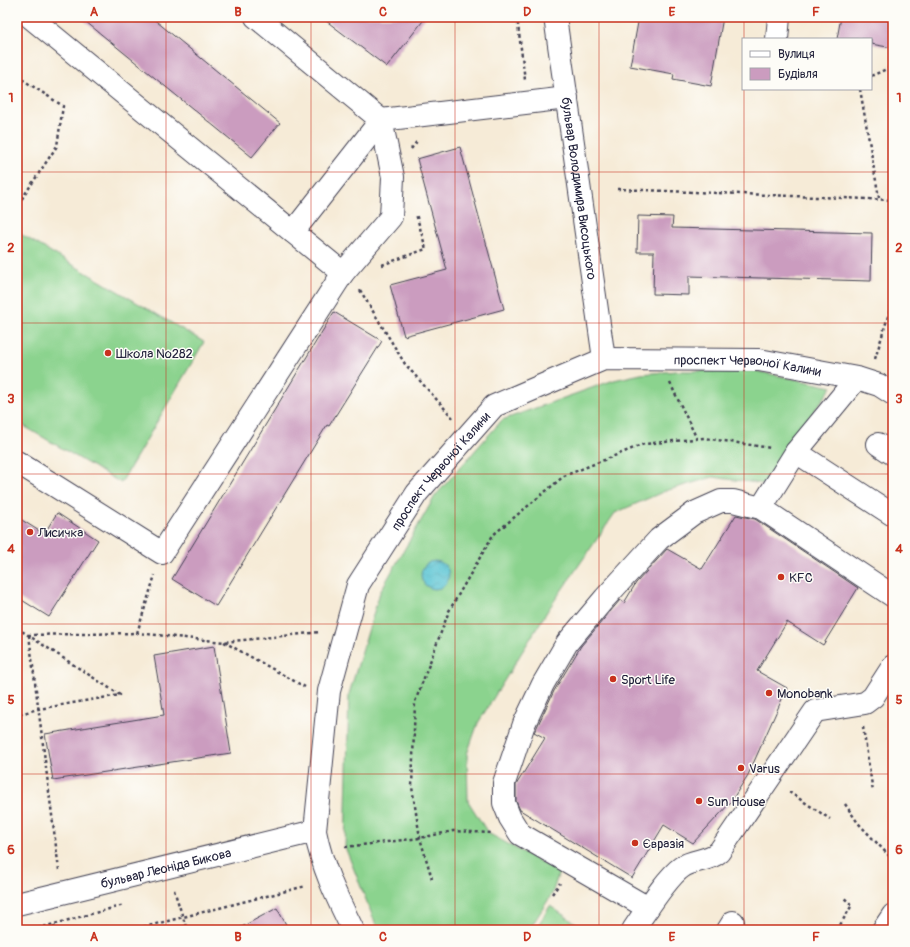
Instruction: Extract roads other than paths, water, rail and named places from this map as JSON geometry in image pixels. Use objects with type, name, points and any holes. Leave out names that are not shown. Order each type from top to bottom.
[{"type":"street","points":[[30,17],[350,279]]},
{"type":"street","points":[[17,462],[162,553],[391,217],[393,177],[381,120],[256,17]]},
{"type":"street","name":"бульвар Володимира Висоцького","points":[[555,17],[604,359]]},
{"type":"street","points":[[777,38],[779,17]]},
{"type":"street","points":[[293,232],[381,120],[567,98]]},
{"type":"street","name":"проспект Червоної Калини","points":[[353,930],[328,880],[318,849],[315,831],[329,691],[358,585],[417,493],[494,406],[604,359],[759,360],[857,378],[879,385],[893,394]]},
{"type":"street","points":[[762,508],[796,452],[857,378]]},
{"type":"street","points":[[796,452],[893,515]]},
{"type":"street","points":[[648,908],[520,834],[510,818],[504,803],[504,784],[524,724],[543,684],[567,643],[659,539],[694,513],[721,501],[733,501],[762,508],[893,596]]},
{"type":"street","points":[[633,930],[648,908],[681,868],[711,858],[719,852],[815,711],[865,703],[873,696],[893,666]]},
{"type":"street","name":"бульвар Леоніда Бикова","points":[[17,904],[315,831]]},
{"type":"street","points":[[883,930],[893,915]]},
{"type":"water","points":[[435,561],[445,565],[449,575],[445,585],[435,589],[425,585],[421,575],[425,565]]},
{"type":"place","name":"Школа №282","points":[[108,353]]},
{"type":"place","name":"Лисичка","points":[[30,532]]},
{"type":"place","name":"KFC","points":[[781,577]]},
{"type":"place","name":"Sport Life","points":[[613,679]]},
{"type":"place","name":"Monobank","points":[[769,693]]},
{"type":"place","name":"Varus","points":[[741,768]]},
{"type":"place","name":"Sun House","points":[[699,801]]},
{"type":"place","name":"Євразія","points":[[635,843]]}]
